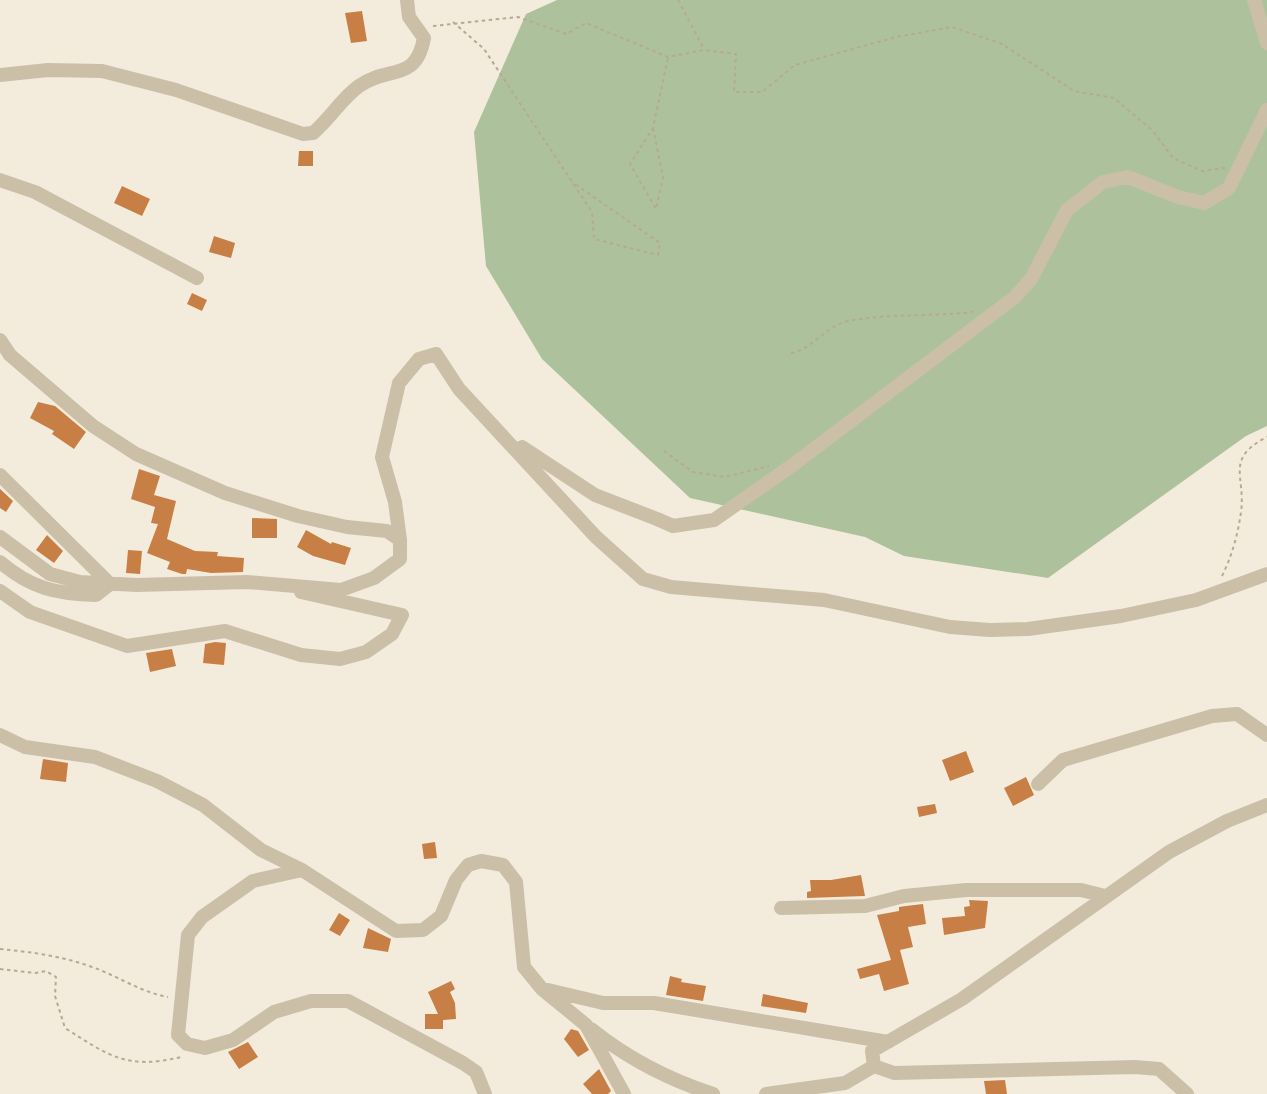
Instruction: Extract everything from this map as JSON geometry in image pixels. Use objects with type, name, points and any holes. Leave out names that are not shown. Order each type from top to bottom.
[{"type":"street","points":[[0,75],[102,71],[176,90],[303,134],[313,133],[361,84],[410,68],[421,56],[424,38],[409,17],[407,0]]},
{"type":"street","points":[[1254,0],[1267,43]]},
{"type":"street","points":[[0,64],[16,73]]},
{"type":"street","points":[[499,432],[595,495],[673,526],[714,520],[1015,297],[1031,279],[1067,210],[1103,182],[1128,177],[1178,197],[1204,204],[1229,188],[1267,110]]},
{"type":"street","points":[[0,180],[35,192],[197,278]]},
{"type":"street","points":[[0,340],[10,355],[93,426],[136,454],[225,493],[298,516],[347,527],[387,531],[400,540]]},
{"type":"street","points":[[0,537],[50,575],[80,582],[277,585],[341,590],[374,578],[400,559],[395,502],[382,457],[399,383],[419,359],[436,354],[459,389],[596,537],[643,579],[671,587],[824,600],[950,626],[990,630],[1028,629],[1121,616],[1196,600],[1267,574]]},
{"type":"street","points":[[0,475],[110,584]]},
{"type":"street","points":[[0,562],[24,582],[57,593],[96,595],[110,584]]},
{"type":"street","points":[[0,591],[30,612],[127,646],[225,631],[301,655],[340,659],[366,652],[392,634],[402,615],[323,600],[277,585]]},
{"type":"street","points":[[1038,784],[1063,760],[1212,716],[1237,714],[1267,735]]},
{"type":"street","points":[[0,735],[25,747],[95,757],[157,781],[202,805],[261,850],[302,870],[396,930],[423,930],[441,916],[456,880],[468,865],[481,861],[503,866],[516,882],[524,967],[542,989],[609,1044],[679,1083],[713,1094]]},
{"type":"street","points":[[874,1066],[872,1051],[962,999],[1169,852],[1227,821],[1264,810]]},
{"type":"street","points":[[302,870],[253,881],[202,917],[188,934],[178,1035],[187,1044],[205,1048],[233,1040],[274,1012],[310,1001],[348,1001],[463,1063],[476,1073],[485,1094]]},
{"type":"street","points":[[781,908],[865,906],[904,896],[966,890],[1081,890],[1105,897]]},
{"type":"street","points":[[542,989],[603,1003],[654,1003],[888,1042]]},
{"type":"street","points":[[586,1025],[624,1094]]},
{"type":"street","points":[[765,1094],[845,1083],[874,1066],[894,1073],[1135,1067],[1159,1069],[1187,1094]]},
{"type":"path","points":[[678,0],[704,50]]},
{"type":"path","points":[[424,38],[434,23],[518,17],[566,34],[586,23],[668,57],[704,50],[736,54],[734,92],[762,92],[795,65],[896,37],[952,27],[1002,44],[1074,91],[1114,98],[1153,131],[1173,158],[1202,171],[1241,165]]},
{"type":"path","points":[[452,22],[484,49],[572,182],[592,212],[594,239],[658,255],[660,243],[572,182]]},
{"type":"path","points":[[653,128],[663,177],[656,209],[630,164],[653,128],[668,57]]},
{"type":"path","points":[[791,353],[801,351],[825,330],[846,321],[973,312]]},
{"type":"path","points":[[1214,592],[1230,561],[1242,511],[1238,468],[1242,456],[1249,447],[1267,437]]},
{"type":"path","points":[[664,451],[694,472],[725,477],[762,466],[787,466]]},
{"type":"path","points":[[0,949],[41,953],[93,967],[150,994],[180,999]]},
{"type":"path","points":[[0,969],[35,973],[46,971],[56,977],[55,996],[65,1028],[104,1052],[142,1064],[179,1057],[205,1048]]},
{"type":"green space","points":[[557,0],[1267,0],[1267,426],[1246,436],[1048,578],[904,556],[865,537],[690,498],[542,359],[486,266],[474,132],[526,14]]},
{"type":"building","points":[[362,11],[367,41],[351,43],[345,13]]},
{"type":"building","points":[[299,151],[313,151],[313,166],[298,166]]},
{"type":"building","points":[[122,186],[150,199],[142,216],[114,203]]},
{"type":"building","points":[[214,236],[235,243],[231,258],[209,252]]},
{"type":"building","points":[[192,293],[207,300],[202,311],[187,304]]},
{"type":"building","points":[[38,402],[55,406],[86,432],[74,449],[52,434],[54,431],[30,418]]},
{"type":"building","points":[[139,469],[160,476],[154,495],[176,501],[167,539],[195,551],[218,552],[217,556],[244,558],[243,572],[211,573],[187,569],[186,574],[182,574],[167,569],[170,562],[147,553],[158,524],[151,523],[155,507],[131,499]]},
{"type":"building","points":[[0,489],[13,501],[6,512],[0,508]]},
{"type":"building","points":[[252,518],[277,519],[277,538],[252,538]]},
{"type":"building","points":[[306,530],[331,544],[332,542],[351,548],[345,565],[313,556],[297,547]]},
{"type":"building","points":[[47,535],[63,551],[54,563],[36,550]]},
{"type":"building","points":[[128,550],[142,551],[140,574],[126,573]]},
{"type":"building","points":[[226,643],[224,665],[203,663],[205,644]]},
{"type":"building","points":[[172,649],[176,666],[150,672],[146,653]]},
{"type":"building","points":[[966,751],[974,772],[950,781],[942,760]]},
{"type":"building","points":[[43,759],[68,763],[66,782],[40,779]]},
{"type":"building","points":[[1026,777],[1034,795],[1013,806],[1004,788]]},
{"type":"building","points":[[935,804],[937,813],[919,817],[917,807]]},
{"type":"building","points":[[435,842],[437,858],[424,859],[422,844]]},
{"type":"building","points":[[861,875],[865,896],[807,898],[807,892],[811,891],[810,880]]},
{"type":"building","points":[[969,900],[988,901],[985,928],[944,935],[942,918],[965,916],[964,907],[970,906]]},
{"type":"building","points":[[923,904],[926,924],[908,927],[913,947],[900,950],[909,984],[884,991],[879,974],[860,979],[857,969],[891,960],[877,915],[899,911],[899,907]]},
{"type":"building","points":[[339,913],[350,920],[340,936],[329,930]]},
{"type":"building","points":[[368,928],[391,939],[388,952],[363,948]]},
{"type":"building","points":[[670,976],[682,979],[681,982],[706,986],[703,1001],[666,995]]},
{"type":"building","points":[[451,981],[455,989],[450,992],[455,1003],[456,1019],[443,1020],[443,1029],[425,1029],[425,1014],[438,1014],[428,992]]},
{"type":"building","points":[[763,994],[808,1003],[806,1013],[761,1006]]},
{"type":"building","points":[[571,1029],[578,1031],[589,1050],[578,1057],[564,1039]]},
{"type":"building","points":[[248,1042],[258,1057],[239,1069],[228,1052]]},
{"type":"building","points":[[599,1069],[611,1091],[608,1094],[592,1094],[583,1084]]},
{"type":"building","points":[[1005,1080],[1007,1094],[986,1094],[984,1081]]}]
